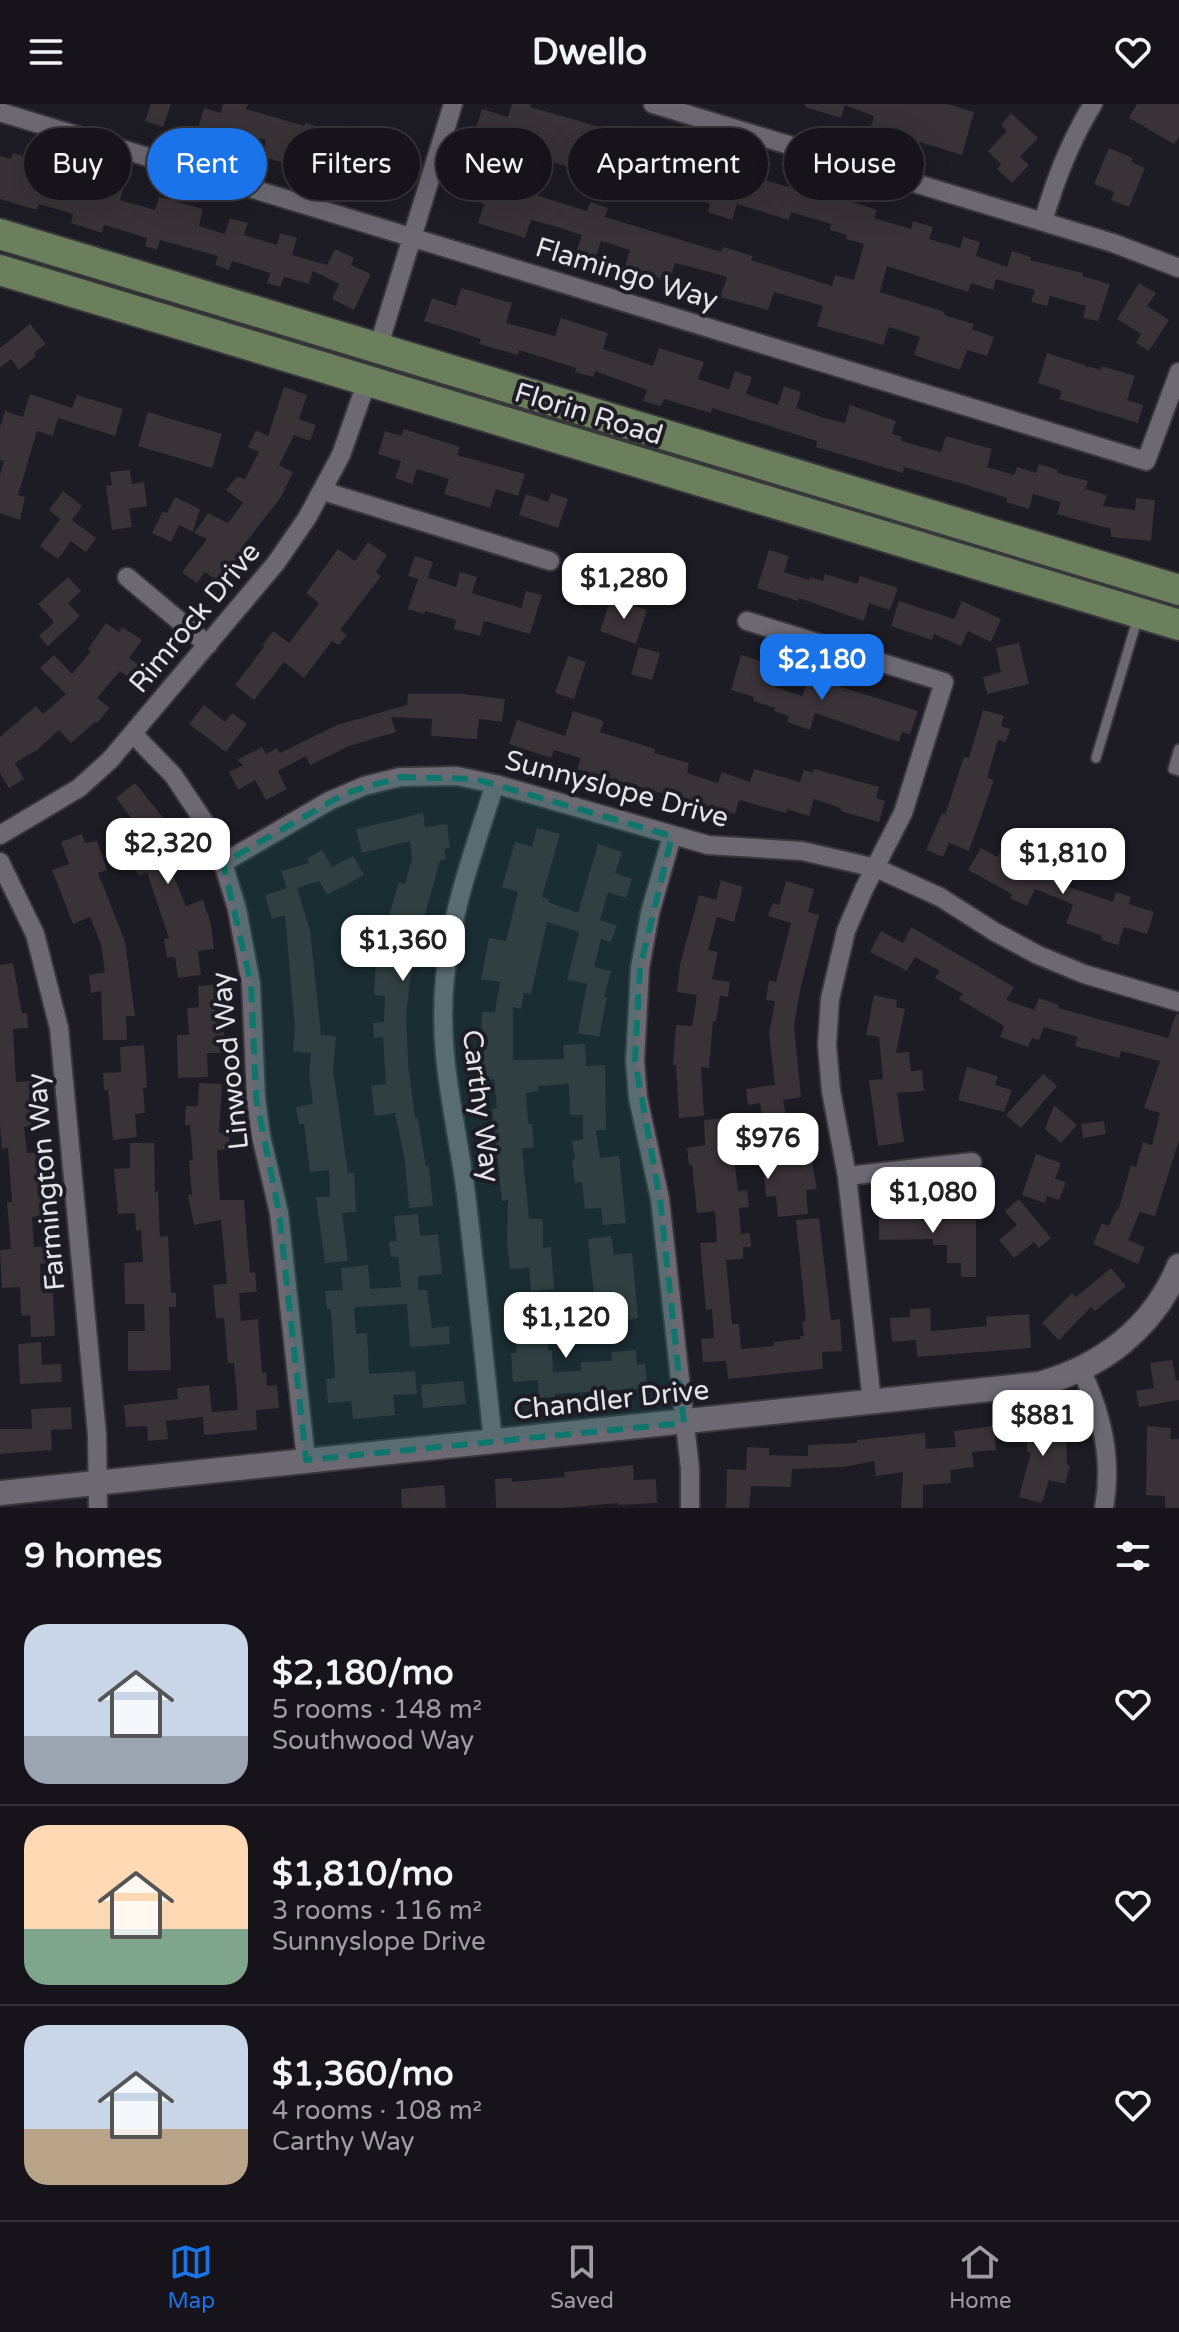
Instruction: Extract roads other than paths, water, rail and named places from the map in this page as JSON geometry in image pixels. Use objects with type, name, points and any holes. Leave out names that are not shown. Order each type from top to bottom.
[{"type":"main road","name":"Florin Road","points":[[0,234],[1179,590]]},
{"type":"main road","name":"Florin Road","points":[[0,270],[1179,625]]},
{"type":"main road","points":[[323,368],[378,348]]},
{"type":"main road","points":[[367,381],[426,363]]},
{"type":"street","points":[[378,348],[453,104]]},
{"type":"street","points":[[653,104],[1113,243],[1179,268]]},
{"type":"street","points":[[1043,222],[1055,179],[1093,104]]},
{"type":"street","name":"Flamingo Way","points":[[0,112],[1146,461],[1179,372]]},
{"type":"street","name":"Rimrock Drive","points":[[0,835],[79,788],[110,760],[276,563],[323,491],[341,455],[367,381]]},
{"type":"street","points":[[323,491],[550,561]]},
{"type":"street","points":[[127,577],[208,645]]},
{"type":"street","points":[[747,621],[944,682],[903,813],[846,931],[830,999],[827,1045],[831,1091],[847,1176],[872,1402]]},
{"type":"street","name":"Linwood Way","points":[[133,734],[185,791],[207,826],[223,863],[237,909],[251,984],[256,1098],[261,1136],[279,1213],[306,1460]]},
{"type":"street","name":"Sunnyslope Drive","points":[[223,863],[329,801],[382,781],[438,775],[495,784],[672,836],[726,847],[802,851],[876,868],[940,897],[1038,955],[1084,974],[1179,1002]]},
{"type":"street","name":"Carthy Way","points":[[493,1441],[465,1191],[445,1076],[443,1026],[445,977],[458,903],[495,784]]},
{"type":"street","points":[[672,836],[650,913],[640,968],[635,1061],[638,1098],[660,1199],[690,1469],[690,1508]]},
{"type":"street","name":"Farmington Way","points":[[0,862],[35,934],[59,1028],[97,1435],[98,1508]]},
{"type":"street","points":[[847,1176],[972,1162]]},
{"type":"street","name":"Chandler Drive","points":[[0,1493],[1018,1387],[1081,1370],[1116,1349],[1145,1321],[1169,1288],[1179,1266]]},
{"type":"street","points":[[1081,1370],[1097,1402],[1101,1421],[1107,1460],[1104,1508]]},
{"type":"lane","points":[[1096,758],[1139,614]]},
{"type":"lane","points":[[1179,749],[1173,769],[1179,771]]}]
